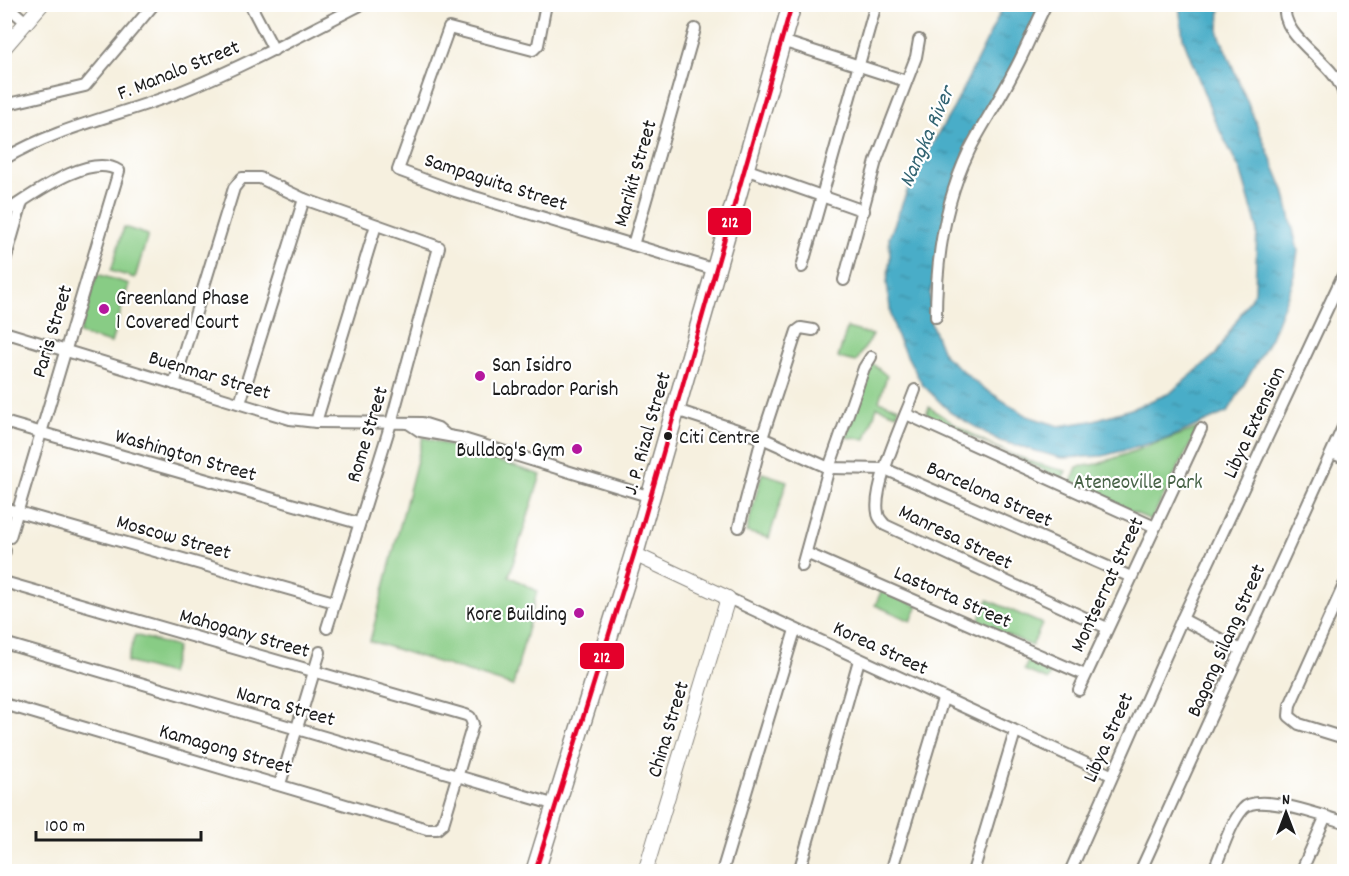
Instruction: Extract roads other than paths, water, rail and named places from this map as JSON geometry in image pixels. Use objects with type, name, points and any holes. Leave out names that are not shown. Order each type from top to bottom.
[{"type":"main road","name":"J. P. Rizal Street","points":[[535,872],[634,554],[792,4]]},
{"type":"street","points":[[5,4],[27,22]]},
{"type":"street","points":[[5,46],[42,4]]},
{"type":"street","points":[[4,105],[85,86],[154,4]]},
{"type":"street","points":[[250,4],[274,50]]},
{"type":"street","name":"F. Manalo Street","points":[[4,159],[29,144],[181,91],[274,50],[362,4]]},
{"type":"street","name":"Sampaguita Street","points":[[546,4],[538,45],[530,50],[449,28],[398,170],[455,191],[633,245]]},
{"type":"street","points":[[802,267],[876,4]]},
{"type":"street","points":[[936,316],[938,256],[953,194],[970,151],[1016,68],[1046,4]]},
{"type":"street","points":[[1285,4],[1287,24],[1337,78],[1344,96]]},
{"type":"street","name":"Marikit Street","points":[[695,29],[633,245],[716,270]]},
{"type":"street","points":[[843,280],[876,161],[915,57],[919,40]]},
{"type":"street","points":[[782,41],[906,81]]},
{"type":"street","name":"Paris Street","points":[[10,537],[119,171],[113,167],[96,167],[56,179],[22,202]]},
{"type":"street","points":[[745,169],[864,211]]},
{"type":"street","points":[[174,384],[234,188],[242,178],[260,178],[304,199],[375,225],[316,422]]},
{"type":"street","points":[[240,404],[304,199]]},
{"type":"street","points":[[4,213],[22,202]]},
{"type":"street","points":[[4,264],[22,202]]},
{"type":"street","name":"Rome Street","points":[[327,628],[391,423],[439,251],[437,244],[375,225]]},
{"type":"street","name":"Libya Extension","points":[[1182,619],[1344,273]]},
{"type":"street","points":[[739,527],[762,438],[797,331],[801,328],[813,330]]},
{"type":"street","name":"Buenmar Street","points":[[4,332],[290,419],[316,422],[408,423],[438,428],[445,434],[651,496]]},
{"type":"street","points":[[802,566],[829,468],[864,368],[871,357]]},
{"type":"street","name":"Manresa Street","points":[[915,390],[885,469],[877,502],[878,516],[885,525],[1107,628]]},
{"type":"street","points":[[676,410],[762,438],[829,468]]},
{"type":"street","points":[[906,414],[1155,526]]},
{"type":"street","name":"Washington Street","points":[[4,422],[39,434],[358,523]]},
{"type":"street","name":"Bagong Silang Street","points":[[1140,872],[1344,425]]},
{"type":"street","name":"Montserrat Street","points":[[1079,690],[1202,429]]},
{"type":"street","points":[[1332,453],[1344,458]]},
{"type":"street","name":"Barcelona Street","points":[[829,468],[885,469],[1131,577]]},
{"type":"street","name":"Moscow Street","points":[[4,507],[334,602]]},
{"type":"street","name":"Lastorta Street","points":[[806,553],[1085,675]]},
{"type":"street","name":"Korea Street","points":[[634,554],[1111,775]]},
{"type":"street","name":"Mahogany Street","points":[[4,582],[466,715],[473,720],[472,729],[456,776]]},
{"type":"street","points":[[1344,585],[1290,705],[1289,716],[1299,724],[1344,738]]},
{"type":"street","name":"China Street","points":[[645,872],[728,598]]},
{"type":"street","points":[[1182,619],[1241,650]]},
{"type":"street","name":"Libya Street","points":[[1070,872],[1182,619]]},
{"type":"street","points":[[722,872],[795,630]]},
{"type":"street","name":"Narra Street","points":[[4,643],[556,805]]},
{"type":"street","points":[[280,784],[320,652]]},
{"type":"street","points":[[799,872],[859,660]]},
{"type":"street","points":[[891,872],[943,699]]},
{"type":"street","name":"Kamagong Street","points":[[4,704],[427,829],[437,829],[443,824],[456,776]]},
{"type":"street","points":[[973,872],[1015,732]]},
{"type":"street","points":[[1213,872],[1246,805],[1260,801],[1272,803],[1344,822]]},
{"type":"street","points":[[1301,872],[1325,818]]},
{"type":"water","points":[[1220,4],[1219,34],[1284,190],[1298,251],[1293,282],[1271,338],[1228,412],[1166,439],[1103,456],[1061,458],[1000,441],[951,413],[922,384],[898,339],[891,317],[887,283],[890,258],[889,238],[912,178],[953,109],[1004,5],[1046,5],[957,171],[930,294],[931,323],[944,355],[980,386],[1027,416],[1059,426],[1091,421],[1131,409],[1170,393],[1216,354],[1255,291],[1257,227],[1241,172],[1214,119],[1183,38],[1179,5]]},
{"type":"place","name":"Greenland Phase 1 Covered Court","points":[[104,309]]},
{"type":"place","name":"San Isidro Labrador Parish","points":[[480,376]]},
{"type":"place","name":"Citi Centre","points":[[668,436]]},
{"type":"place","name":"Bulldog's Gym","points":[[577,449]]},
{"type":"place","name":"Kore Building","points":[[579,613]]},
{"type":"water label","name":"Nangka River","points":[[925,136]]},
{"type":"park label","name":"Ateneoville Park","points":[[1138,481]]}]
